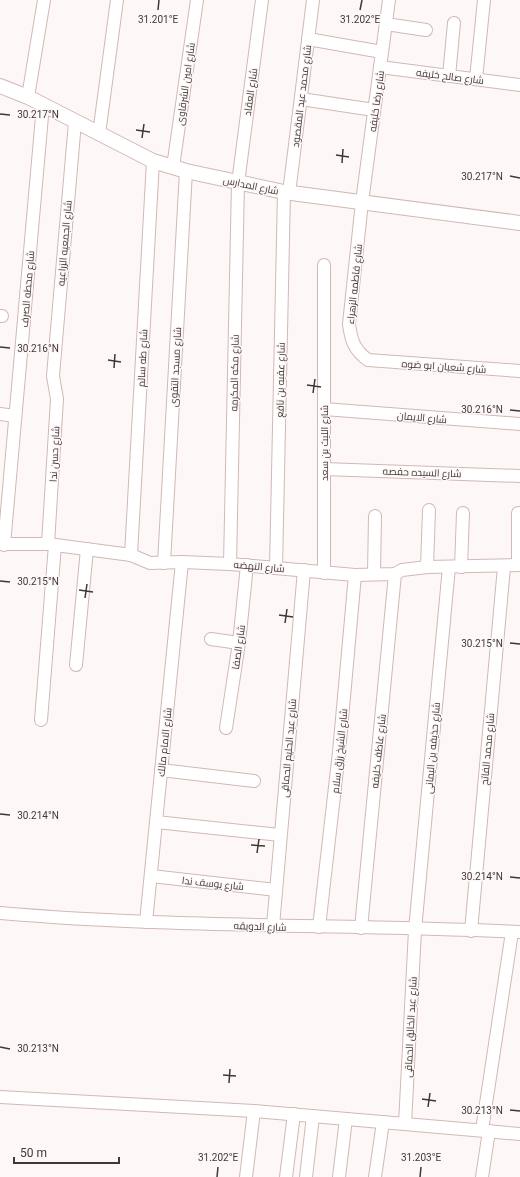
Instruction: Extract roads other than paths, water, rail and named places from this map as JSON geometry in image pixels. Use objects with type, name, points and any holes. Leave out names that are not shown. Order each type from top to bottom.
[{"type":"street","points":[[28,97],[44,0]]},
{"type":"street","points":[[99,134],[117,0]]},
{"type":"street","name":"شارع امين الشرقاوى","points":[[179,169],[197,0]]},
{"type":"street","name":"شارع العقاد","points":[[238,183],[262,0]]},
{"type":"street","name":"شارع محمد عبد المقصود","points":[[286,192],[301,99],[313,0]]},
{"type":"street","name":"شارع رضا خليفه","points":[[362,202],[389,0]]},
{"type":"street","points":[[476,79],[484,0]]},
{"type":"street","points":[[449,76],[454,23]]},
{"type":"street","points":[[386,24],[426,30]]},
{"type":"street","points":[[308,39],[382,52]]},
{"type":"street","name":"شارع صالح خليفه","points":[[380,67],[520,85]]},
{"type":"street","name":"شارع المدارس","points":[[0,86],[28,97],[153,161],[179,169],[238,183],[286,192],[520,223]]},
{"type":"street","points":[[301,99],[374,110]]},
{"type":"street","name":"شارع محطه الصرف","points":[[2,544],[5,473],[16,416],[43,105]]},
{"type":"street","name":"شارع الجمعيه الزراعيه","points":[[54,364],[75,122]]},
{"type":"street","name":"شارع طه سالم","points":[[131,555],[153,161]]},
{"type":"street","name":"شارع مسجد التقوى","points":[[164,563],[179,169]]},
{"type":"street","name":"شارع مكه المكرمه","points":[[230,564],[238,183]]},
{"type":"street","name":"شارع عقبه بن نافع","points":[[276,568],[286,192]]},
{"type":"street","name":"شارع فاطمه الزهراء","points":[[362,202],[349,324],[354,346],[360,354],[368,360]]},
{"type":"street","name":"شارع الليث بن سعد","points":[[324,266],[324,573]]},
{"type":"street","name":"شارع شعبان ابو ضوه","points":[[368,360],[520,371]]},
{"type":"street","name":"شارع حسن ندا","points":[[41,720],[52,544],[57,399],[54,364]]},
{"type":"street","name":"شارع الايمان","points":[[324,409],[520,424]]},
{"type":"street","points":[[0,414],[16,416]]},
{"type":"street","name":"شارع السيده حفصه","points":[[324,469],[520,476]]},
{"type":"street","points":[[428,510],[428,567]]},
{"type":"street","name":"شارع حذيفه بن اليمانى","points":[[415,930],[455,567],[463,513]]},
{"type":"street","points":[[518,513],[519,565]]},
{"type":"street","points":[[374,573],[375,516]]},
{"type":"street","name":"شارع النهضه","points":[[2,544],[52,544],[131,555],[150,563],[182,562],[230,564],[355,575],[374,573],[395,574],[402,570],[428,567],[519,565]]},
{"type":"street","points":[[76,665],[87,549]]},
{"type":"street","name":"شارع الامام مالك","points":[[146,922],[182,562]]},
{"type":"street","name":"شارع الصفا","points":[[226,728],[239,643],[247,565]]},
{"type":"street","name":"شارع محمد الفاتح","points":[[471,931],[504,566]]},
{"type":"street","name":"شارع عبد الحليم الحماقى","points":[[273,926],[304,570]]},
{"type":"street","name":"شارع عاطف خليفه","points":[[361,928],[395,574]]},
{"type":"street","name":"شارع الشيخ رزق سلام","points":[[319,927],[339,752],[355,575]]},
{"type":"street","points":[[211,639],[239,643]]},
{"type":"street","points":[[161,770],[254,781]]},
{"type":"street","points":[[156,822],[280,835]]},
{"type":"street","name":"شارع يوسف ندا","points":[[151,876],[276,890]]},
{"type":"street","name":"شارع الدويقه","points":[[0,913],[61,918],[146,922],[516,932]]},
{"type":"street","name":"شارع عبد الخالق الحماقى","points":[[405,1124],[415,930]]},
{"type":"street","points":[[482,1177],[485,1131],[516,932]]},
{"type":"street","points":[[0,1097],[254,1111],[520,1134]]},
{"type":"street","points":[[246,1177],[254,1111]]},
{"type":"street","points":[[286,1177],[294,1114]]},
{"type":"street","points":[[306,1177],[313,1116]]},
{"type":"street","points":[[339,1177],[346,1119]]},
{"type":"street","points":[[375,1177],[383,1122]]}]
